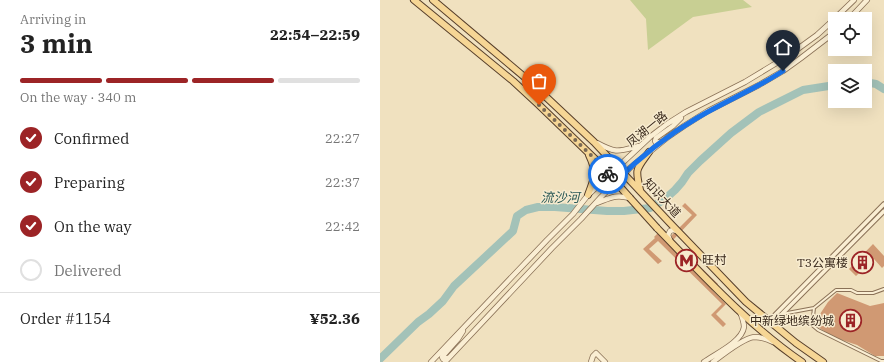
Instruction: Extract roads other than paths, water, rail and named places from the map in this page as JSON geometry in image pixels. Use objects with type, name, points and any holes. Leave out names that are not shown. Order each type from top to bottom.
[{"type":"main road","name":"知识大道","points":[[414,0],[513,81],[554,119],[588,152],[657,228],[740,312],[776,343],[802,362]]},
{"type":"main road","name":"知识大道","points":[[432,0],[528,80],[594,142],[746,302],[796,343],[823,362]]},
{"type":"main road","points":[[588,152],[594,168],[595,176],[588,196]]},
{"type":"main road","points":[[641,192],[636,172],[649,152]]},
{"type":"street","name":"凤湖一路","points":[[431,362],[546,240],[573,214],[588,196],[617,167],[656,132],[686,112],[755,76],[788,56],[825,28],[854,0]]},
{"type":"street","points":[[856,12],[867,0]]},
{"type":"street","name":"凤湖一路","points":[[445,362],[615,182],[649,152],[696,118],[783,71],[828,38]]},
{"type":"street","points":[[661,142],[656,143],[655,140],[673,126],[686,112]]},
{"type":"street","points":[[594,142],[615,151],[625,150],[641,145]]},
{"type":"street","points":[[595,204],[614,196],[630,198]]},
{"type":"street","points":[[770,322],[884,204]]},
{"type":"street","points":[[770,322],[781,314],[884,211]]},
{"type":"street","points":[[670,240],[668,235],[670,231],[675,230],[679,232]]},
{"type":"street","points":[[704,362],[732,343],[743,331],[744,324],[740,312]]},
{"type":"street","points":[[449,358],[443,359],[442,357],[458,339],[468,323]]},
{"type":"street","points":[[713,362],[742,342],[751,338],[756,337],[776,343]]},
{"type":"street","points":[[591,362],[596,353],[605,362]]},
{"type":"street","points":[[427,362],[436,356]]},
{"type":"lane","points":[[781,314],[814,308],[836,290],[851,290],[857,293],[873,293],[884,289]]},
{"type":"lane","points":[[814,308],[812,325],[818,330],[884,362]]},
{"type":"waterway","name":"流沙河","points":[[872,83],[884,89]]},
{"type":"waterway","name":"流沙河","points":[[380,359],[418,322],[443,301],[454,286],[513,231],[517,216],[526,210],[538,207],[607,211],[650,208],[665,199],[675,190],[688,173],[700,161],[731,133],[759,112],[803,90],[828,86]]},
{"type":"place","name":"旺村","points":[[686,260]]},
{"type":"place","name":"T3公寓楼","points":[[863,263]]},
{"type":"place","name":"中新绿地缤纷城","points":[[850,321]]}]
